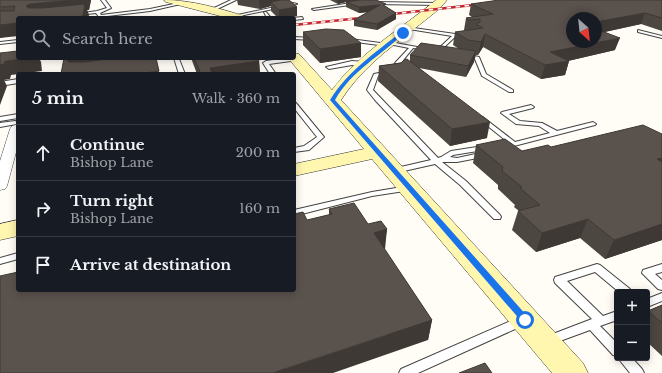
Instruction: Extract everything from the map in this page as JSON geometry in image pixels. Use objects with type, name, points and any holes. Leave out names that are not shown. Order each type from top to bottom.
[{"type":"street","points":[[169,0],[233,16]]},
{"type":"street","points":[[326,83],[341,85],[388,44],[440,2]]},
{"type":"street","points":[[296,59],[326,83],[378,152],[572,373]]},
{"type":"street","points":[[326,83],[360,68]]},
{"type":"street","points":[[0,186],[16,127]]},
{"type":"street","points":[[296,170],[378,152]]},
{"type":"street","points":[[0,232],[16,228]]},
{"type":"lane","points":[[99,15],[109,8],[103,0]]},
{"type":"lane","points":[[212,10],[234,0]]},
{"type":"lane","points":[[241,16],[295,4],[281,1]]},
{"type":"lane","points":[[367,2],[395,4],[440,2]]},
{"type":"lane","points":[[70,15],[125,16],[183,3]]},
{"type":"lane","points":[[314,9],[359,3]]},
{"type":"lane","points":[[296,19],[302,18]]},
{"type":"lane","points":[[409,28],[455,35],[462,34]]},
{"type":"lane","points":[[640,31],[662,37]]},
{"type":"lane","points":[[439,51],[455,35]]},
{"type":"lane","points":[[296,38],[320,39]]},
{"type":"lane","points":[[346,40],[412,47],[446,53]]},
{"type":"lane","points":[[0,43],[16,41]]},
{"type":"lane","points":[[359,42],[364,48]]},
{"type":"lane","points":[[398,63],[412,47]]},
{"type":"lane","points":[[462,55],[477,58],[484,75],[511,91]]},
{"type":"lane","points":[[176,60],[181,72]]},
{"type":"lane","points":[[273,72],[266,63],[283,60]]},
{"type":"lane","points":[[326,83],[352,63],[360,68]]},
{"type":"lane","points":[[391,73],[376,75],[370,90],[377,100],[497,217]]},
{"type":"lane","points":[[0,84],[16,81]]},
{"type":"lane","points":[[296,106],[321,137],[306,148],[296,150]]},
{"type":"lane","points":[[531,107],[504,113],[518,123],[540,124],[555,133]]},
{"type":"lane","points":[[477,115],[514,144]]},
{"type":"lane","points":[[0,119],[16,123]]},
{"type":"lane","points":[[0,126],[16,123]]},
{"type":"lane","points":[[502,147],[593,124]]},
{"type":"lane","points":[[296,213],[372,194],[451,153],[484,146],[496,149],[488,153],[457,160],[440,160]]},
{"type":"lane","points":[[0,261],[16,257]]},
{"type":"lane","points":[[614,347],[596,323],[559,280],[597,268],[622,289]]},
{"type":"lane","points":[[662,268],[647,273],[662,286]]},
{"type":"lane","points":[[650,302],[662,297]]},
{"type":"lane","points":[[544,342],[614,315]]},
{"type":"lane","points":[[405,373],[525,320]]},
{"type":"lane","points":[[627,361],[638,373]]},
{"type":"building","points":[[0,0],[75,0],[30,4],[26,6],[28,8],[85,4],[83,16],[16,16],[16,23],[0,25],[0,11],[14,11],[15,6],[0,7]]},
{"type":"building","points":[[289,0],[297,7],[279,10],[271,2]]},
{"type":"building","points":[[376,0],[386,4],[383,5],[396,13],[377,24],[354,20],[380,5],[359,7],[346,2]]},
{"type":"building","points":[[499,0],[662,0],[662,18],[645,13],[602,21],[602,12],[566,12],[566,48],[570,48],[550,52],[569,61],[545,65],[485,34],[481,42],[468,40],[455,32],[483,28],[476,24],[480,22],[480,19],[469,20],[466,18],[493,14],[471,4]]},
{"type":"building","points":[[326,29],[344,30],[361,43],[320,49],[303,32]]},
{"type":"building","points":[[602,31],[620,38],[602,42]]},
{"type":"building","points":[[421,43],[476,51],[468,66],[410,55]]},
{"type":"building","points":[[16,51],[16,60],[5,61],[4,64],[0,65],[0,53]]},
{"type":"building","points":[[407,59],[490,122],[452,129],[379,66],[401,63]]},
{"type":"building","points":[[64,60],[69,62],[84,62],[100,60],[156,60],[159,71],[152,72],[61,72]]},
{"type":"building","points":[[195,60],[259,61],[210,68],[211,72],[200,72]]},
{"type":"building","points":[[643,125],[662,134],[662,158],[657,159],[662,162],[662,224],[614,240],[588,219],[542,233],[518,211],[540,205],[520,188],[522,187],[502,171],[503,167],[476,145],[505,139],[522,151],[548,145],[551,147]]},
{"type":"building","points":[[354,203],[368,224],[381,221],[387,229],[374,233],[432,320],[272,373],[0,373],[0,276],[16,272],[16,292],[296,292],[296,214],[303,212],[307,220],[332,214],[329,209]]},
{"type":"building","points":[[662,305],[662,323],[650,313],[650,310]]},
{"type":"building","points":[[485,363],[492,373],[459,373]]},
{"type":"railway","points":[[384,15],[482,4]]},
{"type":"railway","points":[[296,25],[370,17]]},
{"type":"route","points":[[403,33],[364,64],[341,85],[333,100],[525,320]]}]
